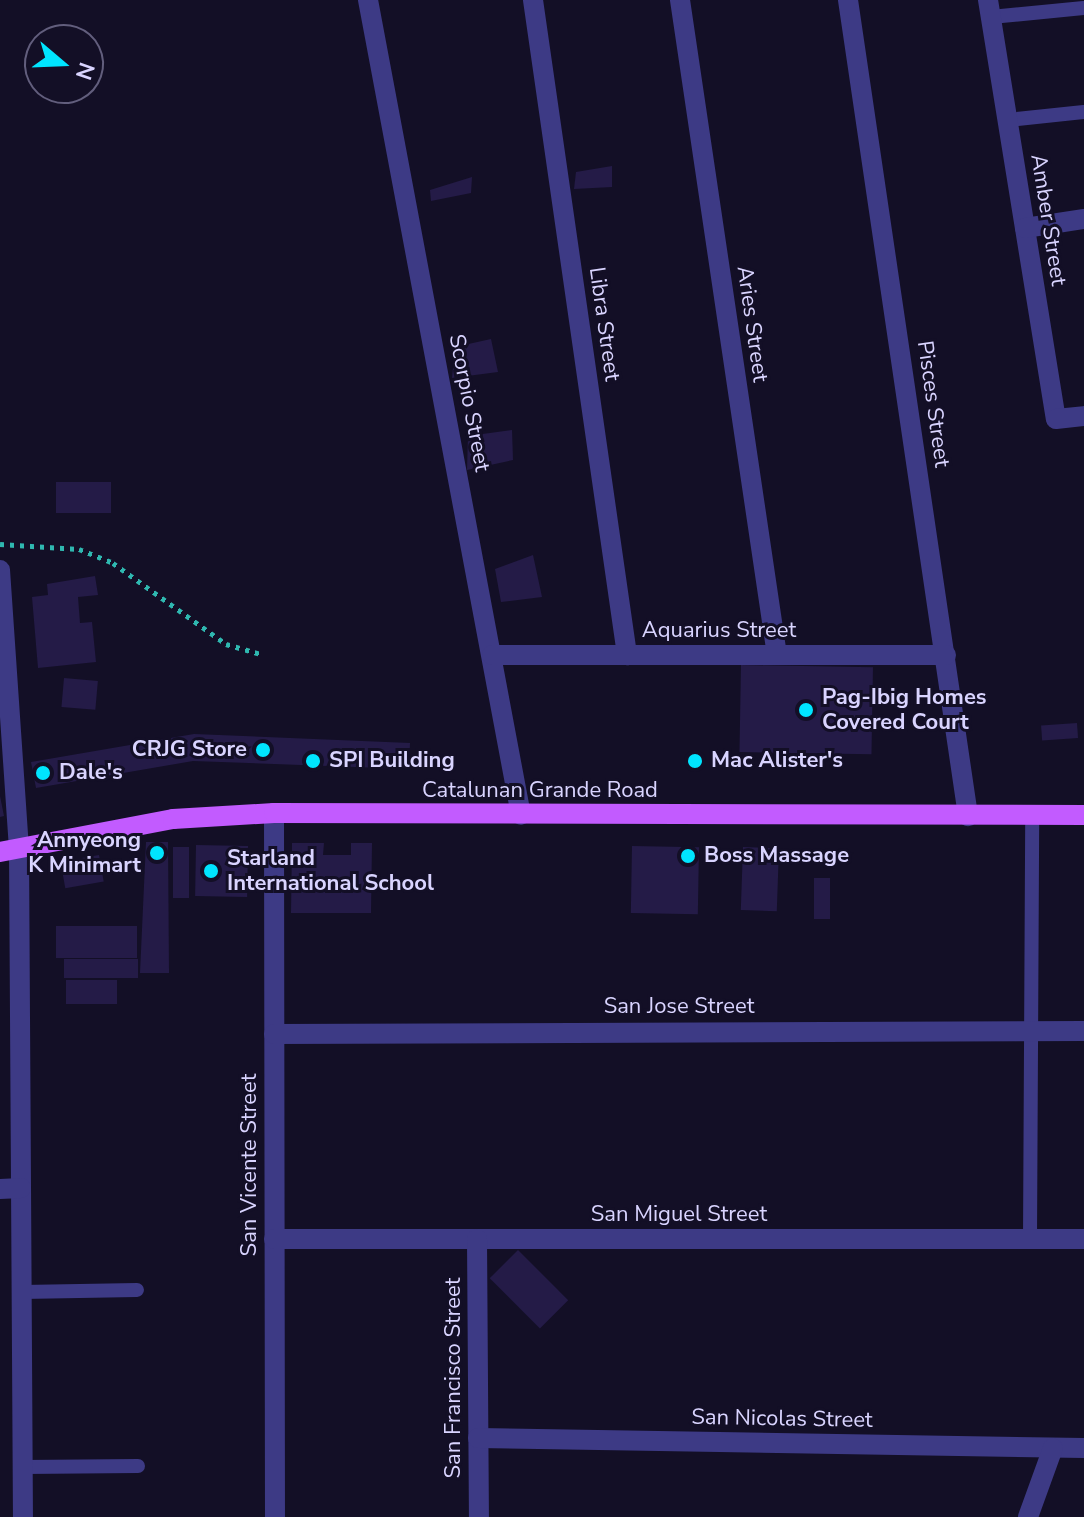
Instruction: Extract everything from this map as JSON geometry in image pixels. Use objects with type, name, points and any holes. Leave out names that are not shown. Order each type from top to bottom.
[{"type":"main road","name":"Catalunan Grande Road","points":[[10,850],[173,819],[274,813],[1084,815]]},
{"type":"street","name":"Scorpio Street","points":[[368,0],[521,815]]},
{"type":"street","name":"Libra Street","points":[[533,0],[627,655]]},
{"type":"street","name":"Aries Street","points":[[680,0],[777,655]]},
{"type":"street","name":"Pisces Street","points":[[848,0],[968,816]]},
{"type":"street","name":"Amber Street","points":[[990,9],[1056,419],[1084,416]]},
{"type":"street","points":[[1025,228],[1084,219]]},
{"type":"street","points":[[0,570],[21,1188],[23,1517]]},
{"type":"street","name":"Aquarius Street","points":[[492,655],[946,655]]},
{"type":"street","name":"San Vicente Street","points":[[274,813],[275,1517]]},
{"type":"street","name":"San Jose Street","points":[[274,1034],[1084,1031]]},
{"type":"street","points":[[0,1189],[21,1188]]},
{"type":"street","name":"San Miguel Street","points":[[274,1239],[1084,1239]]},
{"type":"street","name":"San Francisco Street","points":[[477,1239],[479,1517]]},
{"type":"street","name":"San Nicolas Street","points":[[478,1438],[1084,1448]]},
{"type":"street","points":[[1028,1517],[1053,1448]]},
{"type":"lane","points":[[990,9],[1084,8]]},
{"type":"lane","points":[[1008,120],[1084,112]]},
{"type":"lane","points":[[1030,1239],[1032,815]]},
{"type":"lane","points":[[22,1292],[137,1290]]},
{"type":"lane","points":[[23,1467],[138,1466]]},
{"type":"path","points":[[0,544],[79,549],[113,563],[216,639],[261,654]]},
{"type":"building","points":[[612,166],[612,187],[574,189],[576,172]]},
{"type":"building","points":[[472,177],[471,193],[431,201],[430,190]]},
{"type":"building","points":[[491,339],[498,372],[452,378],[455,347]]},
{"type":"building","points":[[512,430],[513,460],[467,470],[468,436]]},
{"type":"building","points":[[56,482],[111,482],[111,513],[56,513]]},
{"type":"building","points":[[533,555],[542,597],[501,602],[495,569]]},
{"type":"building","points":[[95,576],[98,595],[78,597],[80,623],[92,622],[96,662],[38,668],[32,597],[48,595],[47,584]]},
{"type":"building","name":"Pag-Ibig Homes Covered Court","points":[[741,665],[873,667],[871,754],[739,752]]},
{"type":"building","points":[[64,678],[98,681],[95,710],[61,707]]},
{"type":"building","points":[[1077,723],[1078,738],[1042,740],[1041,726]]},
{"type":"building","name":"SPI Building","points":[[194,734],[410,743],[409,769],[193,761],[36,788],[31,762]]},
{"type":"building","points":[[0,796],[4,816],[0,817]]},
{"type":"building","points":[[146,842],[168,842],[169,973],[140,973]]},
{"type":"building","points":[[292,843],[324,843],[323,855],[351,855],[351,843],[372,843],[371,913],[291,913]]},
{"type":"building","points":[[196,845],[248,846],[247,897],[195,896]]},
{"type":"building","points":[[632,846],[699,847],[698,914],[631,913]]},
{"type":"building","points":[[173,847],[189,847],[189,898],[173,898]]},
{"type":"building","points":[[743,847],[779,848],[777,911],[741,910]]},
{"type":"building","points":[[99,855],[104,882],[65,888],[61,862]]},
{"type":"building","points":[[814,878],[830,878],[830,919],[814,919]]},
{"type":"building","points":[[56,926],[137,926],[137,958],[56,958]]},
{"type":"building","points":[[64,959],[138,959],[138,978],[64,978]]},
{"type":"building","points":[[66,980],[117,980],[117,1004],[66,1004]]},
{"type":"building","points":[[518,1250],[568,1300],[540,1328],[490,1278]]},
{"type":"place","name":"Pag-Ibig Homes Covered Court","points":[[806,710]]},
{"type":"place","name":"CRJG Store","points":[[263,750]]},
{"type":"place","name":"SPI Building","points":[[313,761]]},
{"type":"place","name":"Mac Alister's","points":[[695,761]]},
{"type":"place","name":"Dale's","points":[[43,773]]},
{"type":"place","name":"Annyeong K Minimart","points":[[157,853]]},
{"type":"place","name":"Boss Massage","points":[[688,856]]},
{"type":"place","name":"Starland International School","points":[[211,871]]}]
